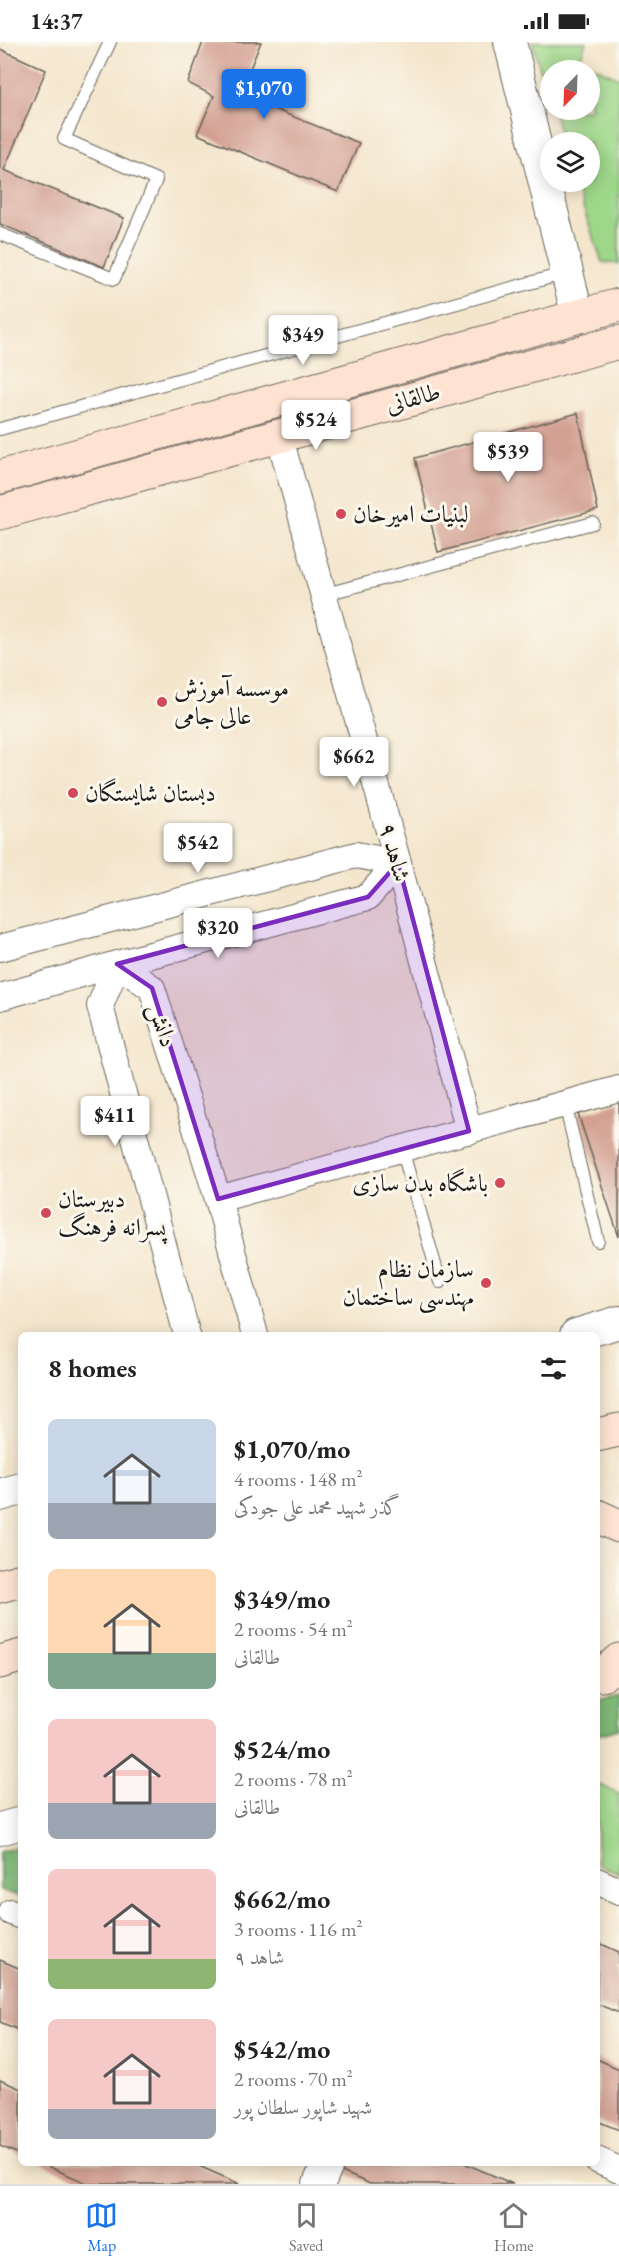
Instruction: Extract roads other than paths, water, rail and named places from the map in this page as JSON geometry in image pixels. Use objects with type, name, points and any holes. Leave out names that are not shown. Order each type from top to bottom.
[{"type":"main road","name":"طالقانی","points":[[0,477],[619,305]]},
{"type":"main road","name":"طالقانی","points":[[0,513],[619,342]]},
{"type":"main road","points":[[600,1434],[619,1430]]},
{"type":"main road","points":[[600,1505],[619,1500]]},
{"type":"main road","points":[[600,1517],[619,1526]]},
{"type":"main road","points":[[0,1586],[18,1581]]},
{"type":"main road","points":[[0,1662],[18,1657]]},
{"type":"street","points":[[510,42],[578,317]]},
{"type":"street","name":"شاهد ۹","points":[[279,435],[398,863],[469,1131]]},
{"type":"street","points":[[0,948],[356,855],[398,863]]},
{"type":"street","points":[[0,997],[368,897],[398,863]]},
{"type":"street","points":[[117,964],[100,1006],[186,1332]]},
{"type":"street","name":"دانش","points":[[117,964],[152,988],[218,1199],[254,1332]]},
{"type":"street","points":[[218,1199],[619,1089]]},
{"type":"street","points":[[586,1332],[619,1322]]},
{"type":"street","points":[[0,1495],[18,1490]]},
{"type":"street","points":[[0,1828],[18,1824]]},
{"type":"street","points":[[600,1882],[619,1891]]},
{"type":"street","points":[[600,2161],[619,2170]]},
{"type":"street","points":[[319,2184],[327,2166]]},
{"type":"lane","points":[[0,234],[114,279],[156,180],[64,139],[110,42]]},
{"type":"lane","points":[[0,429],[567,273]]},
{"type":"lane","points":[[322,595],[593,523]]},
{"type":"lane","points":[[565,1104],[598,1241]]},
{"type":"lane","points":[[402,1149],[440,1282]]},
{"type":"place","name":"لبنیات امیر‌خان","points":[[341,514]]},
{"type":"place","name":"موسسه آموزش عالی جامی","points":[[162,702]]},
{"type":"place","name":"دبستان شایستگان","points":[[73,793]]},
{"type":"place","name":"باشگاه بدن سازی","points":[[500,1183]]},
{"type":"place","name":"دبیرستان پسرانه فرهنگ","points":[[46,1213]]},
{"type":"place","name":"سازمان نظام مهندسی ساختمان","points":[[486,1283]]}]
